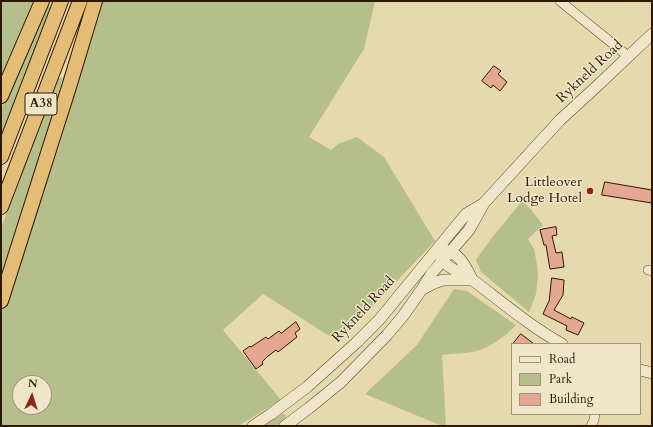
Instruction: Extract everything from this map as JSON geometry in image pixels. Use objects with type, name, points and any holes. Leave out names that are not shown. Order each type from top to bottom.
[{"type":"highway","points":[[1,96],[42,1]]},
{"type":"highway","name":"A38","points":[[1,157],[61,1]]},
{"type":"highway","name":"A38","points":[[1,207],[80,1]]},
{"type":"highway","points":[[1,301],[65,101],[95,1]]},
{"type":"street","points":[[560,1],[628,56]]},
{"type":"street","name":"Rykneld Road","points":[[285,426],[322,398],[352,372],[387,335],[403,316],[432,273],[469,230],[484,204],[560,120],[652,34]]},
{"type":"street","name":"Rykneld Road","points":[[253,426],[308,387],[356,343],[379,320],[466,214],[484,204]]},
{"type":"street","points":[[437,249],[451,252],[463,262],[472,280]]},
{"type":"street","points":[[437,249],[443,261],[472,280],[544,334],[560,343]]},
{"type":"street","points":[[422,289],[443,280],[472,280]]},
{"type":"street","points":[[641,370],[652,372]]},
{"type":"street","points":[[591,426],[595,415]]},
{"type":"green space","points":[[1,1],[33,1],[1,76]]},
{"type":"green space","points":[[101,1],[375,1],[364,49],[309,137],[331,150],[338,144],[357,137],[384,157],[435,241],[339,342],[263,294],[223,330],[281,400],[238,426],[1,426],[1,315],[10,285],[59,147]]},
{"type":"green space","points":[[46,5],[51,6],[1,139],[1,109]]},
{"type":"green space","points":[[63,77],[1,283],[1,228],[57,79]]},
{"type":"green space","points":[[523,200],[543,225],[528,239],[534,249],[538,275],[536,294],[529,312],[481,272],[476,260],[490,240]]},
{"type":"green space","points":[[454,289],[467,291],[516,325],[498,341],[487,347],[468,353],[442,355],[446,426],[442,426],[365,394],[417,345]]},
{"type":"green space","points":[[282,414],[286,416],[285,420],[276,426],[264,426]]},
{"type":"building","points":[[494,66],[501,71],[498,74],[507,82],[500,91],[493,85],[491,88],[482,81]]},
{"type":"building","points":[[605,182],[652,190],[652,203],[602,195]]},
{"type":"building","points":[[556,227],[557,235],[552,236],[556,253],[562,252],[564,267],[550,269],[546,245],[544,245],[540,230]]},
{"type":"building","points":[[552,278],[564,280],[563,295],[554,310],[571,319],[572,317],[584,323],[578,335],[566,330],[567,326],[543,314],[549,301]]},
{"type":"building","points":[[296,322],[300,329],[295,333],[297,337],[278,352],[276,350],[267,357],[262,362],[263,364],[256,369],[243,351],[266,337],[268,339],[279,331],[281,333]]},
{"type":"building","points":[[521,334],[533,343],[514,343]]},
{"type":"place","name":"Littleover Lodge Hotel","points":[[590,191]]}]
